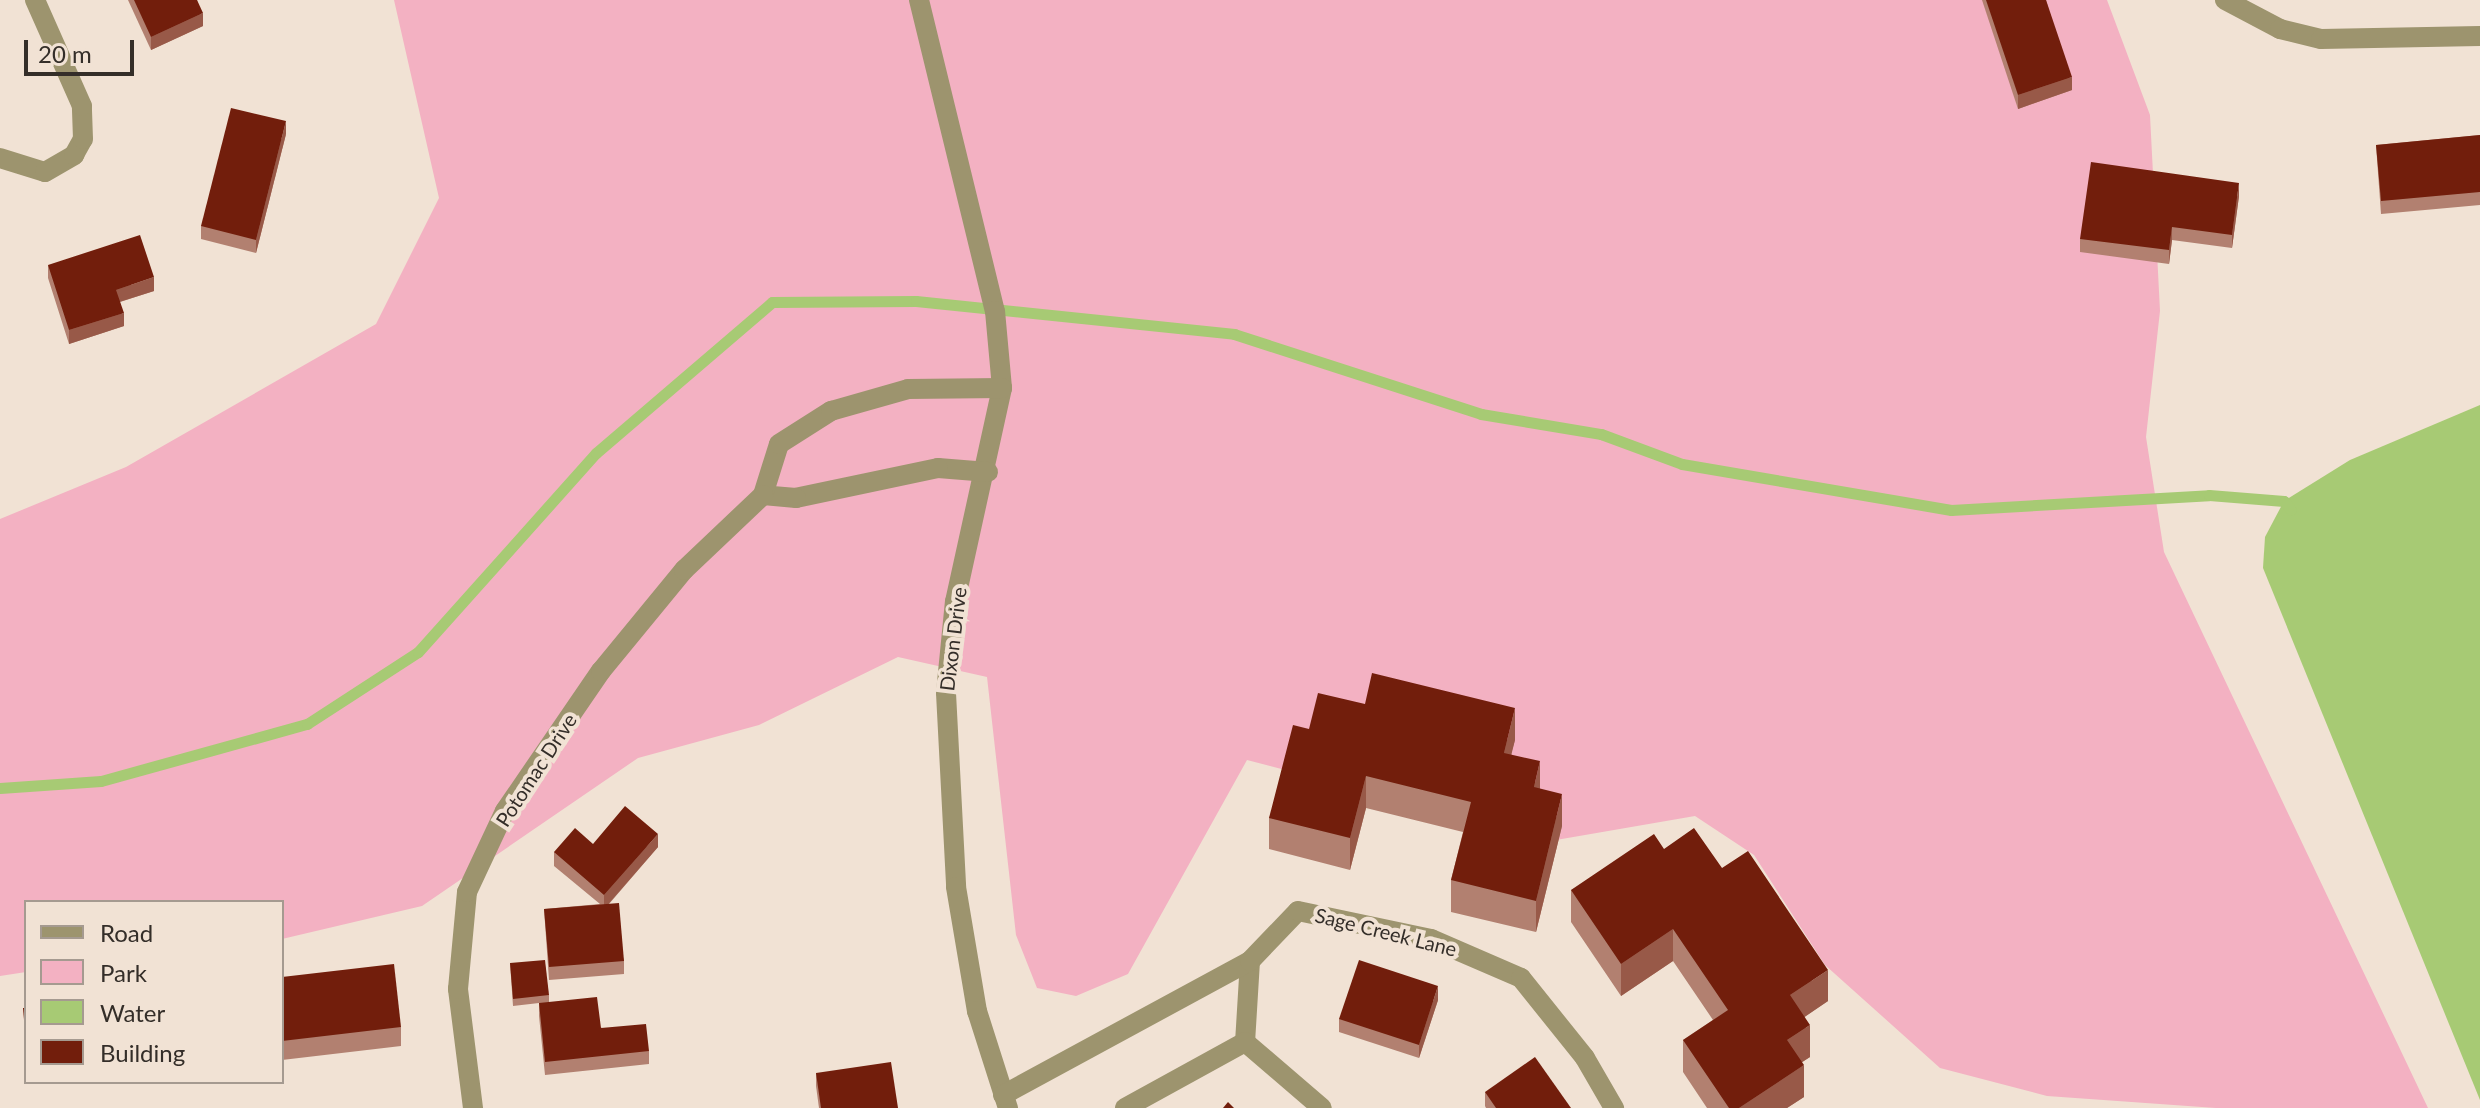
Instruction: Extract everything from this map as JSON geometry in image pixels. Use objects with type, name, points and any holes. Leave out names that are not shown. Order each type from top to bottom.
[{"type":"street","points":[[0,158],[45,172],[74,155],[83,139],[82,106],[35,0]]},
{"type":"street","name":"Dixon Drive","points":[[919,0],[965,171],[995,311],[1002,388],[988,472],[955,601],[947,786],[977,1011],[1006,1102]]},
{"type":"street","points":[[2225,0],[2280,29],[2321,39],[2480,36]]},
{"type":"street","name":"Potomac Drive","points":[[473,1108],[458,989],[467,892],[505,811],[638,626],[684,570],[763,495],[779,444],[831,411],[908,389],[1002,388]]},
{"type":"street","points":[[763,495],[796,498],[938,468],[988,472]]},
{"type":"street","name":"Sage Creek Lane","points":[[1006,1102],[1250,961],[1298,911],[1431,939],[1485,959],[1521,978],[1585,1058],[1614,1108]]},
{"type":"street","points":[[1245,1042],[1250,961]]},
{"type":"street","points":[[1125,1108],[1245,1042]]},
{"type":"street","points":[[1245,1042],[1322,1108]]},
{"type":"green space","points":[[394,0],[2107,0],[2150,115],[2160,311],[2146,437],[2164,552],[2428,1108],[2216,1108],[2047,1096],[1940,1068],[1825,965],[1754,855],[1695,816],[1556,840],[1247,760],[1128,974],[1076,996],[1037,988],[1016,935],[987,677],[898,657],[759,725],[638,758],[422,906],[284,939],[284,900],[24,900],[24,972],[0,976],[0,519],[126,467],[376,324],[439,198]]},
{"type":"water","points":[[2480,405],[2480,1100],[2263,568],[2265,537],[2284,501],[2350,460]]},
{"type":"building","points":[[134,0],[197,0],[203,13],[151,37]]},
{"type":"building","points":[[1986,0],[2046,0],[2072,77],[2018,95]]},
{"type":"building","points":[[231,108],[286,121],[256,240],[201,226]]},
{"type":"building","points":[[2480,135],[2480,192],[2381,201],[2376,145]]},
{"type":"building","points":[[2091,162],[2239,183],[2232,235],[2172,227],[2169,250],[2080,239]]},
{"type":"building","points":[[140,235],[154,277],[116,290],[124,313],[69,330],[48,265]]},
{"type":"building","points":[[1372,673],[1515,708],[1504,753],[1540,761],[1534,787],[1562,794],[1536,901],[1451,880],[1471,802],[1366,776],[1350,838],[1269,818],[1293,725],[1309,729],[1318,693],[1365,704]]},
{"type":"building","points":[[625,806],[658,834],[604,895],[554,852],[575,828],[593,844]]},
{"type":"building","points":[[1694,828],[1722,868],[1748,851],[1828,970],[1790,995],[1810,1025],[1787,1040],[1804,1065],[1739,1108],[1729,1108],[1683,1040],[1728,1010],[1673,929],[1621,964],[1571,890],[1654,834],[1664,849]]},
{"type":"building","points":[[619,903],[624,961],[549,967],[544,909]]},
{"type":"building","points":[[545,960],[549,995],[513,999],[510,963]]},
{"type":"building","points":[[1359,960],[1438,986],[1419,1045],[1339,1019]]},
{"type":"building","points":[[394,964],[401,1027],[284,1041],[284,977]]},
{"type":"building","points":[[597,997],[601,1028],[646,1024],[649,1051],[545,1062],[539,1003]]},
{"type":"building","points":[[1535,1057],[1571,1108],[1496,1108],[1485,1092]]},
{"type":"building","points":[[891,1062],[898,1108],[821,1108],[816,1073]]},
{"type":"waterway","points":[[0,788],[101,781],[307,724],[418,652],[596,453],[772,302],[916,301],[1234,334],[1481,414],[1601,434],[1682,464],[1951,510],[2209,495],[2284,501],[2291,510]]}]
